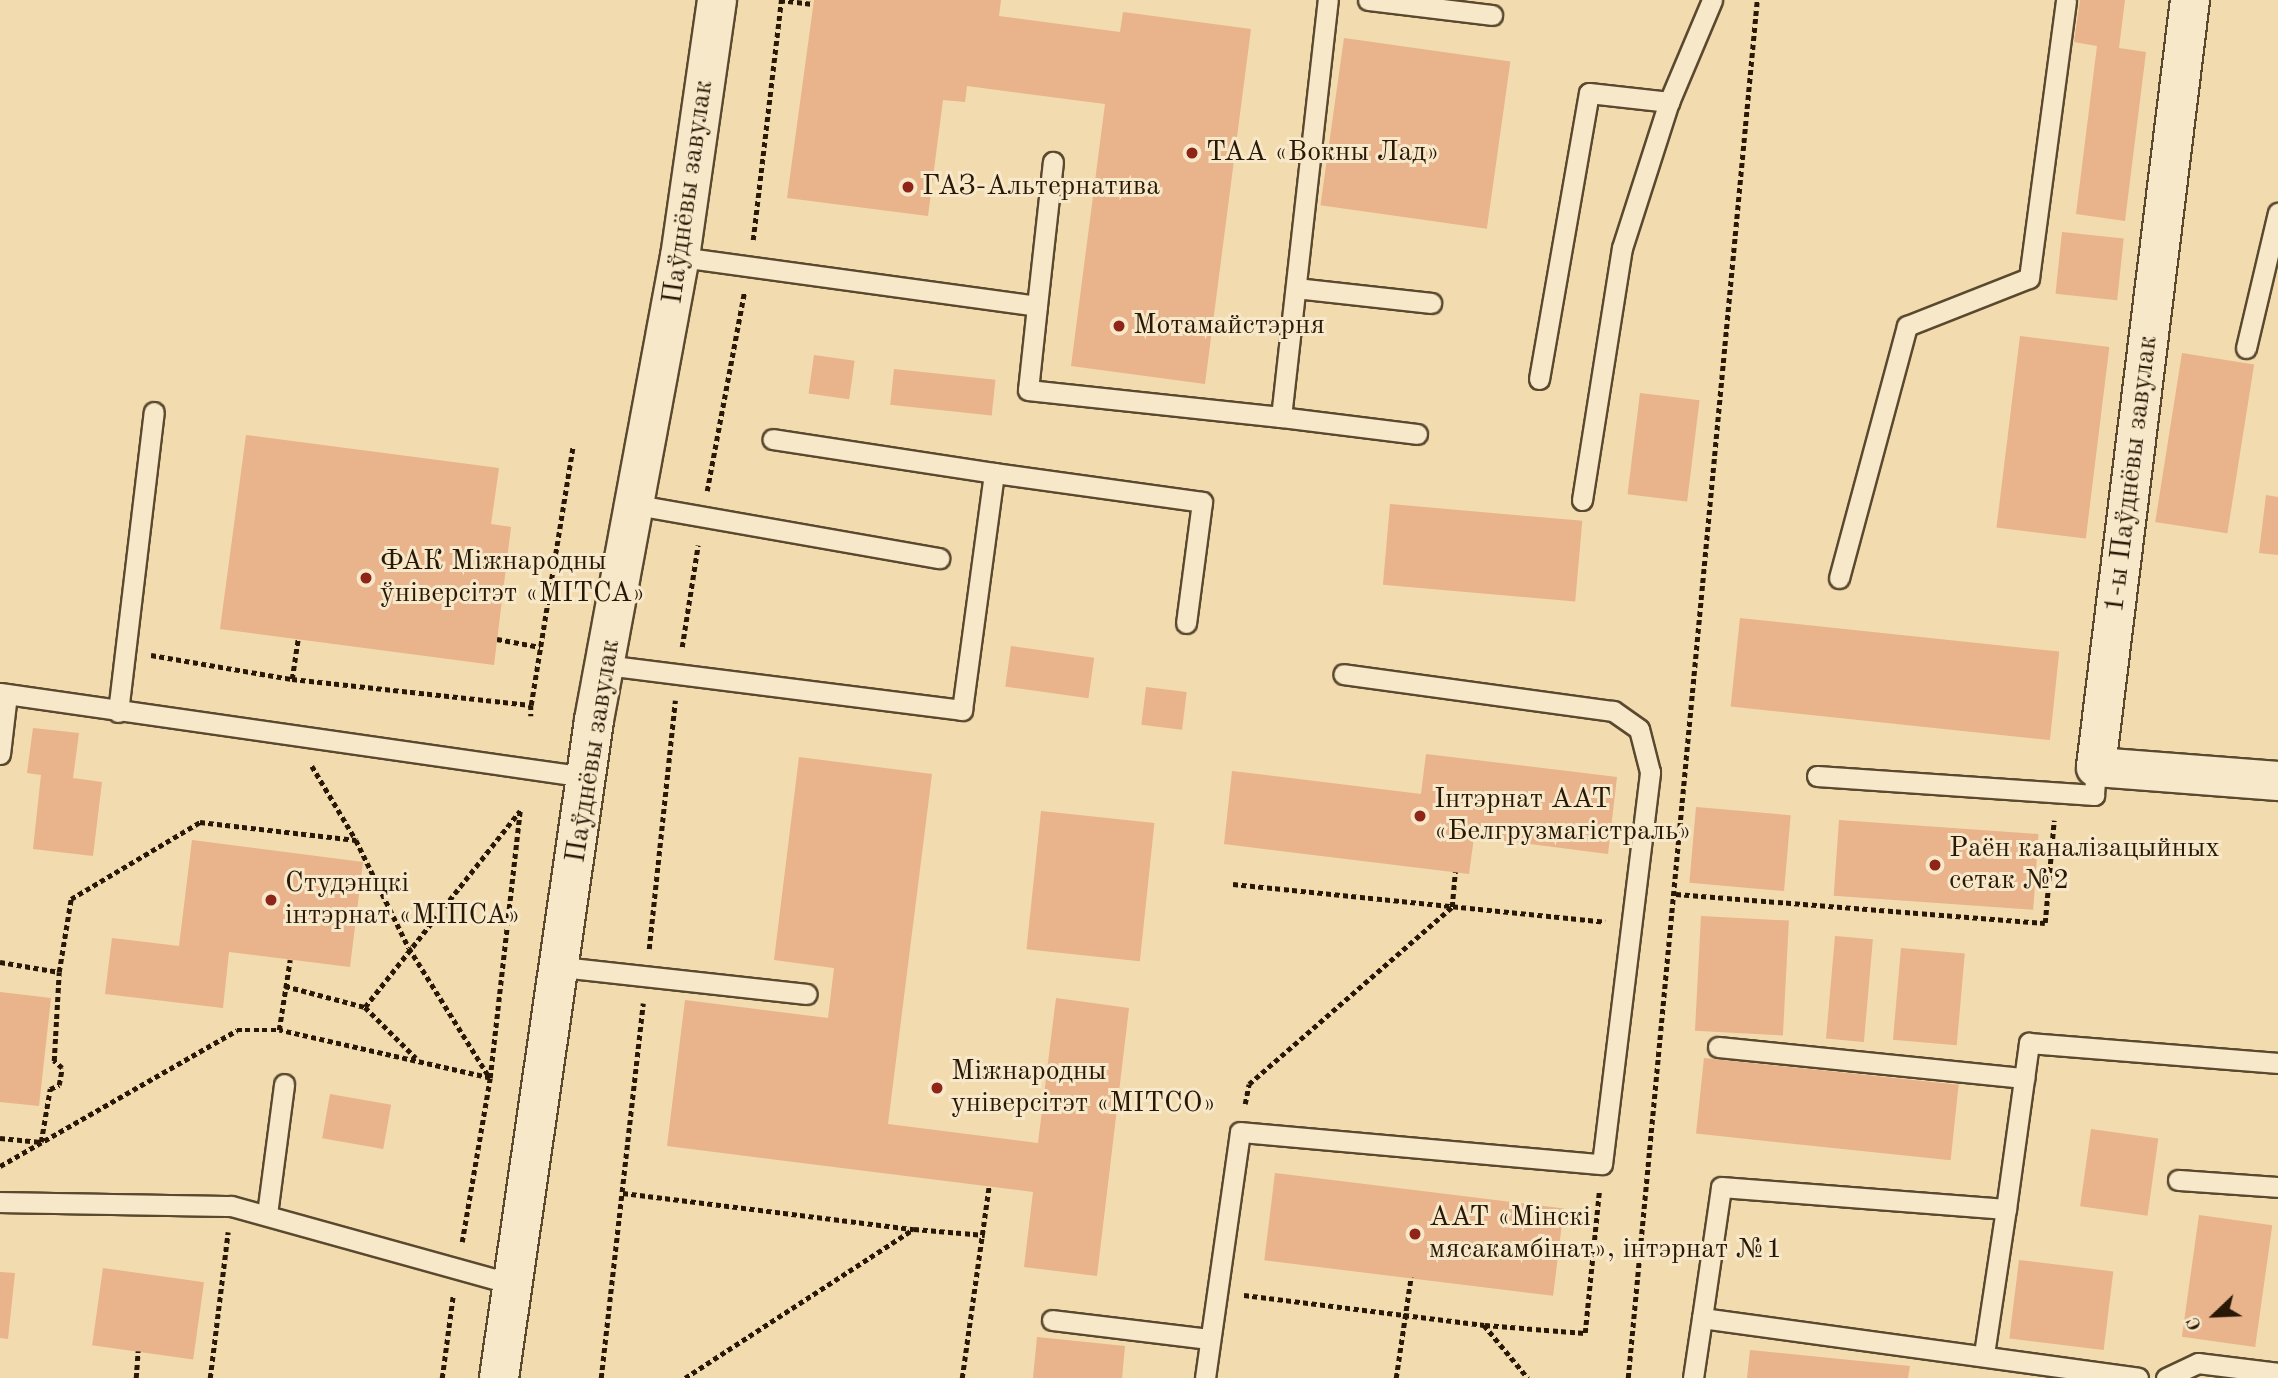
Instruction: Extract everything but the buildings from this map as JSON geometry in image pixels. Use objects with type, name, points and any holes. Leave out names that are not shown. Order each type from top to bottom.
[{"type":"street","name":"Паўднёвы завулак","points":[[499,1378],[509,1283],[562,967],[586,777],[680,257],[717,0]]},
{"type":"street","name":"1-ы Паўднёвы завулак","points":[[2096,766],[2190,0]]},
{"type":"street","points":[[2096,766],[2278,781]]},
{"type":"lane","points":[[1281,417],[1328,0]]},
{"type":"lane","points":[[1368,0],[1492,15]]},
{"type":"lane","points":[[1582,500],[1622,248],[1669,102],[1712,0]]},
{"type":"lane","points":[[1839,578],[1907,326],[2029,278],[2066,0]]},
{"type":"lane","points":[[1539,379],[1589,93],[1669,102]]},
{"type":"lane","points":[[1053,162],[1028,390],[1417,434]]},
{"type":"lane","points":[[2246,348],[2278,214]]},
{"type":"lane","points":[[680,257],[750,264],[1037,306]]},
{"type":"lane","points":[[1296,288],[1431,303]]},
{"type":"lane","points":[[118,712],[154,412]]},
{"type":"lane","points":[[773,439],[1202,502],[1186,623]]},
{"type":"lane","points":[[606,665],[962,710],[993,473]]},
{"type":"lane","points":[[637,505],[939,558]]},
{"type":"lane","points":[[1205,1378],[1240,1132],[1602,1164],[1636,925],[1650,772],[1639,729],[1614,711],[1344,674]]},
{"type":"lane","points":[[0,754],[3,693],[118,712],[586,777]]},
{"type":"lane","points":[[1817,776],[2056,790],[2094,796],[2096,766]]},
{"type":"lane","points":[[562,967],[807,994]]},
{"type":"lane","points":[[1984,1354],[2029,1043],[2278,1063]]},
{"type":"lane","points":[[1718,1047],[2024,1078]]},
{"type":"lane","points":[[267,1214],[284,1084]]},
{"type":"lane","points":[[2178,1180],[2278,1187]]},
{"type":"lane","points":[[1693,1378],[1721,1187],[2006,1209]]},
{"type":"lane","points":[[0,1202],[231,1206],[267,1214],[457,1273],[509,1283]]},
{"type":"lane","points":[[1702,1318],[1984,1354],[2138,1378]]},
{"type":"lane","points":[[1052,1320],[1210,1339]]},
{"type":"lane","points":[[2166,1378],[2198,1363],[2278,1373]]},
{"type":"path","points":[[601,1378],[678,674],[703,517],[750,264],[780,0],[813,4]]},
{"type":"path","points":[[1628,1378],[1676,894],[1757,0]]},
{"type":"path","points":[[531,716],[573,447]]},
{"type":"path","points":[[292,680],[298,639]]},
{"type":"path","points":[[497,639],[540,646]]},
{"type":"path","points":[[126,651],[292,680],[531,705]]},
{"type":"path","points":[[296,737],[356,841],[409,948],[489,1078]]},
{"type":"path","points":[[1676,894],[2045,923],[2056,790]]},
{"type":"path","points":[[365,1007],[520,811],[489,1078],[442,1378]]},
{"type":"path","points":[[41,1142],[50,1089],[59,1085],[62,1068],[54,1061],[59,972],[71,899],[200,822],[356,841]]},
{"type":"path","points":[[1240,1132],[1249,1084],[1452,907],[1455,872]]},
{"type":"path","points":[[1233,884],[1636,925]]},
{"type":"path","points":[[279,1030],[290,960]]},
{"type":"path","points":[[0,962],[59,972]]},
{"type":"path","points":[[285,986],[365,1007],[418,1059]]},
{"type":"path","points":[[0,1166],[237,1030],[279,1030],[418,1059],[489,1078]]},
{"type":"path","points":[[0,1138],[41,1142]]},
{"type":"path","points":[[1219,1291],[1484,1325],[1586,1333],[1602,1164]]},
{"type":"path","points":[[962,1378],[985,1235],[989,1186]]},
{"type":"path","points":[[622,1193],[985,1235]]},
{"type":"path","points":[[210,1378],[231,1206]]},
{"type":"path","points":[[685,1378],[915,1229]]},
{"type":"path","points":[[1396,1378],[1411,1277]]},
{"type":"path","points":[[1484,1325],[1528,1378]]},
{"type":"path","points":[[136,1378],[138,1351]]},
{"type":"place","name":"ТАА «Вокны Лад»","points":[[1192,153]]},
{"type":"place","name":"ГАЗ-Альтернатива","points":[[908,187]]},
{"type":"place","name":"Мотамайстэрня","points":[[1119,326]]},
{"type":"place","name":"ФАК Міжнародны ўніверсітэт «МІТСА»","points":[[366,578]]},
{"type":"place","name":"Інтэрнат ААТ «Белгрузмагістраль»","points":[[1420,816]]},
{"type":"place","name":"Раён каналізацыйных сетак №2","points":[[1935,865]]},
{"type":"place","name":"Студэнцкі інтэрнат «МІПСА»","points":[[271,900]]},
{"type":"place","name":"Міжнародны універсітэт «МІТСО»","points":[[937,1088]]},
{"type":"place","name":"ААТ «Мінскі мясакамбінат», інтэрнат №1","points":[[1415,1234]]}]
